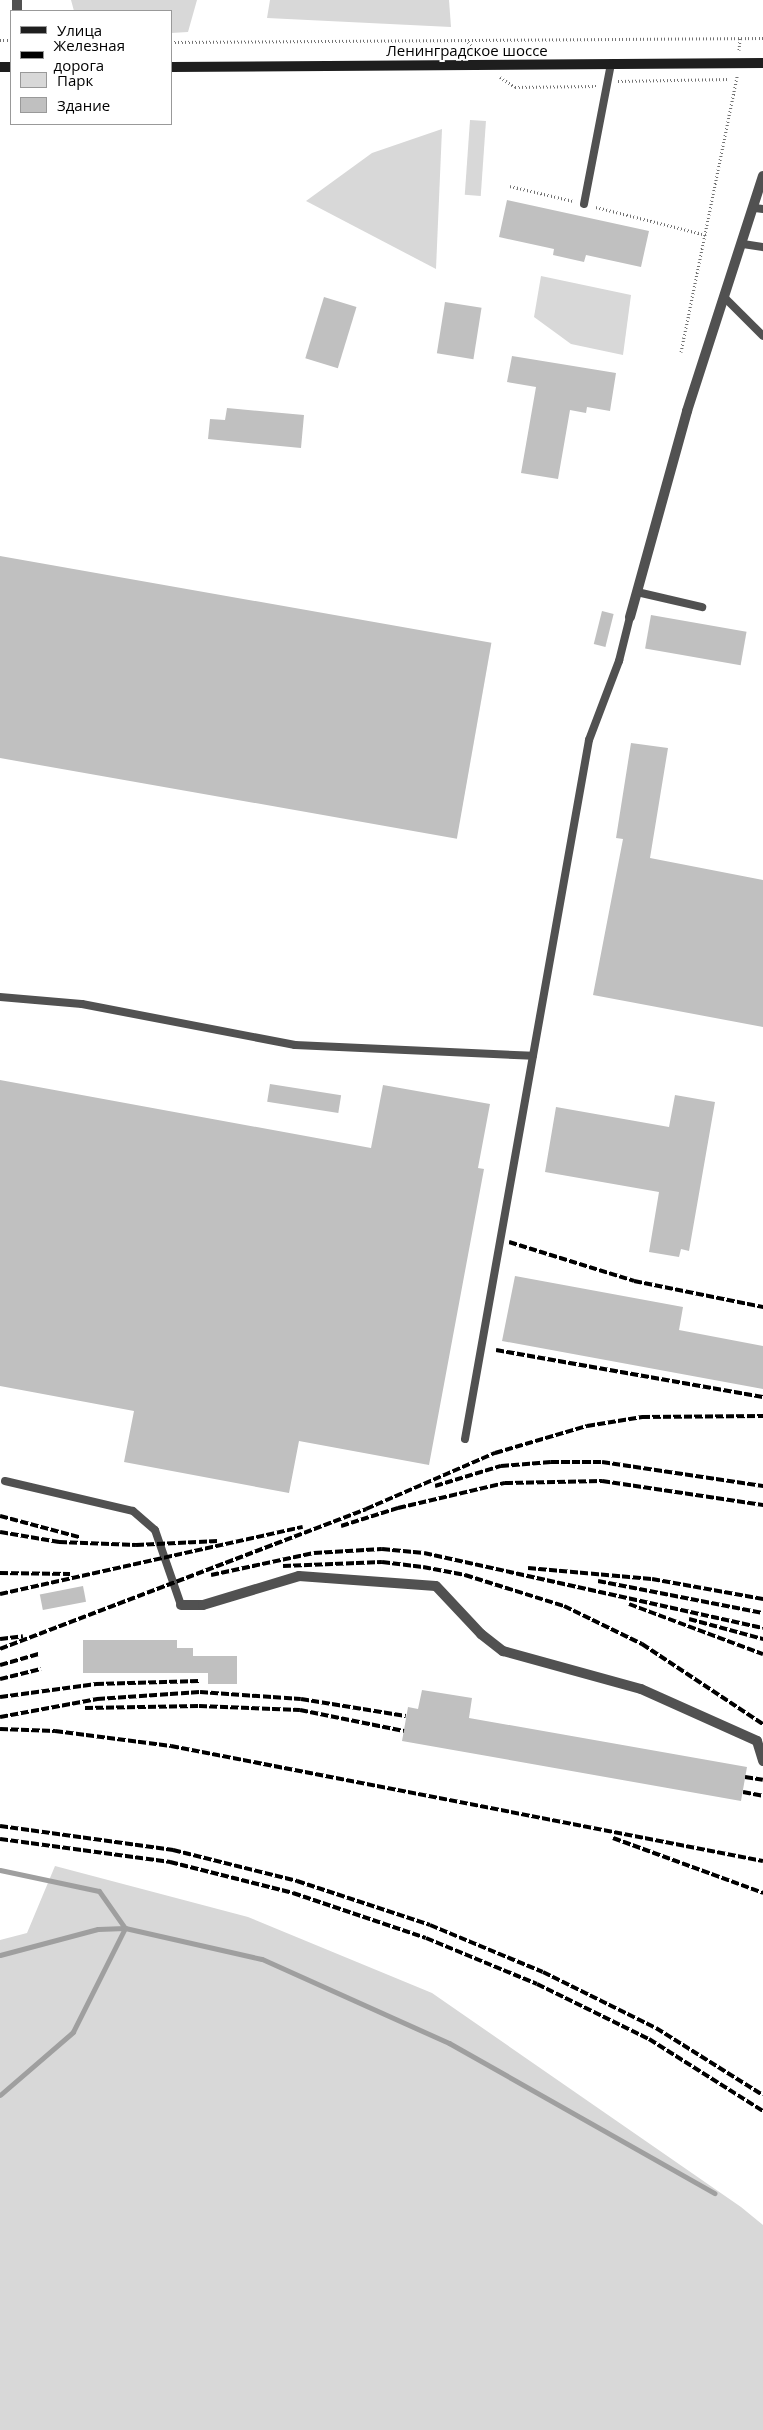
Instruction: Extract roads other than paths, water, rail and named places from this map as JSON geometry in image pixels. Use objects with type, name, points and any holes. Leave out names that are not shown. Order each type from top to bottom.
[{"type":"main road","name":"Ленинградское шоссе","points":[[172,66],[763,63]]},
{"type":"street","points":[[630,617],[687,411],[743,244],[759,209],[763,176]]},
{"type":"street","points":[[181,1605],[203,1605],[299,1576],[436,1586],[481,1634],[503,1651],[641,1689],[757,1741],[763,1762]]},
{"type":"lane","points":[[584,204],[612,64]]},
{"type":"lane","points":[[743,244],[763,247]]},
{"type":"lane","points":[[726,299],[763,336]]},
{"type":"lane","points":[[637,592],[702,607]]},
{"type":"lane","points":[[465,1439],[588,740],[619,661],[630,617]]},
{"type":"lane","points":[[0,997],[82,1004],[295,1044],[533,1056]]},
{"type":"lane","points":[[5,1481],[133,1511],[155,1530],[181,1605]]},
{"type":"waterway","points":[[0,1870],[99,1891],[125,1928],[73,2032],[0,2095]]},
{"type":"waterway","points":[[0,1955],[98,1929],[125,1928],[262,1959],[449,2043],[714,2193]]},
{"type":"railway","points":[[509,1242],[634,1281],[763,1307]]},
{"type":"railway","points":[[496,1350],[763,1397]]},
{"type":"railway","points":[[0,1649],[366,1509],[495,1453],[587,1426],[642,1417],[763,1416]]},
{"type":"railway","points":[[435,1486],[501,1466],[551,1462],[602,1462],[763,1486]]},
{"type":"railway","points":[[341,1526],[398,1508],[505,1483],[602,1481],[763,1505]]},
{"type":"railway","points":[[0,1516],[79,1537]]},
{"type":"railway","points":[[0,1594],[303,1527]]},
{"type":"railway","points":[[0,1532],[59,1542],[136,1545],[218,1541]]},
{"type":"railway","points":[[211,1575],[314,1553],[382,1549],[424,1553],[763,1628]]},
{"type":"railway","points":[[283,1566],[382,1562],[423,1567],[465,1575],[564,1606],[642,1644],[763,1724]]},
{"type":"railway","points":[[528,1568],[652,1579],[763,1599]]},
{"type":"railway","points":[[0,1573],[70,1574]]},
{"type":"railway","points":[[598,1581],[763,1613]]},
{"type":"railway","points":[[629,1604],[763,1654]]},
{"type":"railway","points":[[689,1619],[763,1639]]},
{"type":"railway","points":[[0,1639],[23,1636]]},
{"type":"railway","points":[[0,1665],[38,1654]]},
{"type":"railway","points":[[0,1679],[41,1669]]},
{"type":"railway","points":[[0,1697],[96,1684],[199,1681]]},
{"type":"railway","points":[[0,1717],[97,1699],[200,1692],[301,1699],[406,1716]]},
{"type":"railway","points":[[85,1708],[199,1706],[300,1710],[404,1731]]},
{"type":"railway","points":[[0,1729],[55,1731],[171,1746],[763,1861]]},
{"type":"railway","points":[[745,1777],[763,1780]]},
{"type":"railway","points":[[743,1792],[763,1796]]},
{"type":"railway","points":[[0,1826],[173,1850],[297,1881],[430,1925],[543,1972],[656,2028],[763,2095]]},
{"type":"railway","points":[[613,1838],[763,1893]]},
{"type":"railway","points":[[0,1839],[170,1862],[293,1893],[426,1938],[537,1984],[649,2039],[763,2111]]}]
